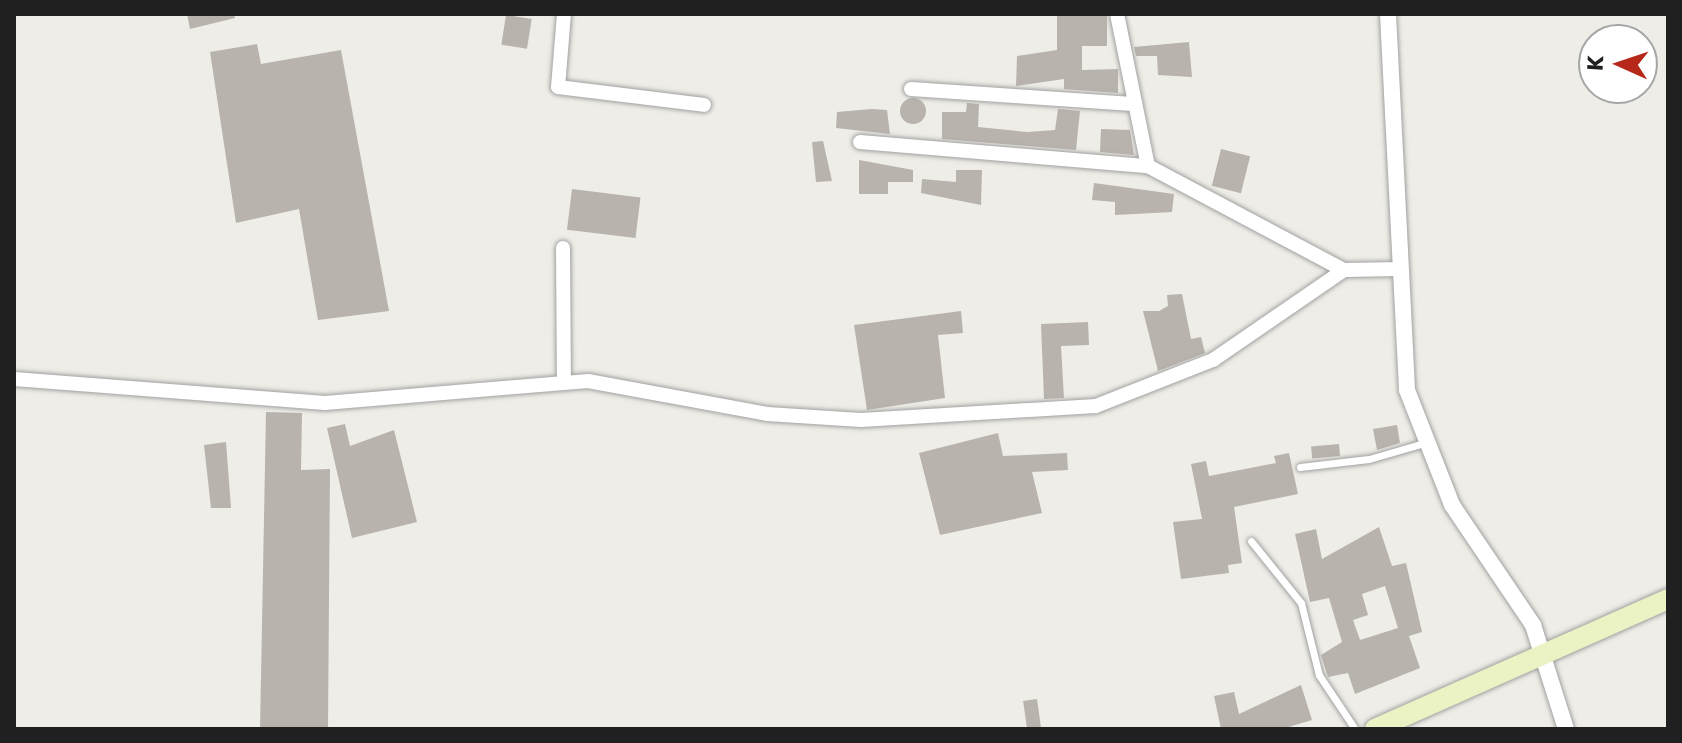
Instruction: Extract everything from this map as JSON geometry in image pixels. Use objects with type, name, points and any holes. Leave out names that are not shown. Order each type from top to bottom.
[{"type":"main road","points":[[1375,729],[1668,599]]},
{"type":"street","points":[[564,14],[558,87],[704,105]]},
{"type":"street","points":[[1117,14],[1132,104],[1148,166]]},
{"type":"street","points":[[1388,14],[1407,390],[1424,443],[1452,505],[1519,599],[1542,655],[1566,729]]},
{"type":"street","points":[[911,89],[1132,104]]},
{"type":"street","points":[[860,142],[1148,166],[1344,270],[1400,269]]},
{"type":"street","points":[[563,248],[564,381]]},
{"type":"street","points":[[14,379],[325,403],[564,381],[767,414],[861,420],[1096,406],[1213,360],[1344,270]]},
{"type":"lane","points":[[1300,467],[1369,459],[1424,443]]},
{"type":"lane","points":[[1251,541],[1301,603],[1319,675],[1355,729]]},
{"type":"building","points":[[187,14],[234,14],[235,18],[190,29]]},
{"type":"building","points":[[1057,14],[1107,14],[1107,46],[1082,46],[1082,70],[1118,69],[1118,93],[1064,89],[1064,79],[1016,86],[1017,56],[1057,50]]},
{"type":"building","points":[[506,15],[532,19],[527,49],[501,45]]},
{"type":"building","points":[[1189,42],[1192,77],[1158,75],[1157,56],[1136,56],[1134,47]]},
{"type":"building","points":[[257,44],[261,64],[341,50],[389,311],[318,320],[299,209],[236,223],[210,52]]},
{"type":"building","points":[[913,98],[922,102],[926,111],[922,120],[913,124],[904,120],[900,111],[904,102]]},
{"type":"building","points":[[967,103],[979,104],[978,127],[1027,132],[1055,130],[1058,109],[1080,111],[1076,150],[942,139],[942,112],[966,112]]},
{"type":"building","points":[[887,110],[890,134],[836,128],[837,112]]},
{"type":"building","points":[[1101,129],[1130,130],[1134,155],[1100,152]]},
{"type":"building","points":[[823,141],[832,181],[816,182],[812,142]]},
{"type":"building","points":[[1221,149],[1250,156],[1241,193],[1212,186]]},
{"type":"building","points":[[859,160],[913,170],[913,182],[888,182],[888,194],[859,194]]},
{"type":"building","points":[[956,170],[982,170],[981,205],[921,193],[922,179],[956,182]]},
{"type":"building","points":[[1094,183],[1174,194],[1172,212],[1115,215],[1115,202],[1092,200]]},
{"type":"building","points":[[572,189],[640,197],[635,238],[567,230]]},
{"type":"building","points":[[1182,294],[1191,339],[1201,337],[1205,353],[1158,371],[1143,311],[1159,311],[1168,306],[1167,295]]},
{"type":"building","points":[[961,311],[963,333],[938,335],[945,398],[867,410],[854,325]]},
{"type":"building","points":[[1088,322],[1089,345],[1061,346],[1064,398],[1044,399],[1041,324]]},
{"type":"building","points":[[266,412],[302,413],[301,470],[330,469],[328,729],[260,729]]},
{"type":"building","points":[[345,424],[350,446],[394,430],[417,522],[352,538],[327,428]]},
{"type":"building","points":[[1397,425],[1400,443],[1377,450],[1373,429]]},
{"type":"building","points":[[998,433],[1003,456],[1067,453],[1068,470],[1032,472],[1042,513],[940,535],[919,453]]},
{"type":"building","points":[[226,442],[231,508],[211,508],[204,445]]},
{"type":"building","points":[[1339,444],[1340,456],[1312,458],[1311,446]]},
{"type":"building","points":[[1289,453],[1298,494],[1234,507],[1242,563],[1228,565],[1229,573],[1181,579],[1173,522],[1202,519],[1191,464],[1206,461],[1209,476],[1276,463],[1274,456]]},
{"type":"building","points":[[1379,527],[1392,566],[1406,563],[1422,632],[1409,636],[1420,668],[1355,694],[1348,673],[1328,677],[1321,655],[1342,642],[1329,598],[1310,602],[1295,534],[1316,529],[1322,559]],"holes":[[[1385,586],[1398,628],[1360,640],[1353,620],[1368,615],[1362,594]]]},
{"type":"building","points":[[1301,685],[1312,720],[1282,729],[1221,729],[1214,696],[1234,692],[1239,714]]},
{"type":"building","points":[[1037,699],[1041,729],[1027,729],[1023,701]]}]
